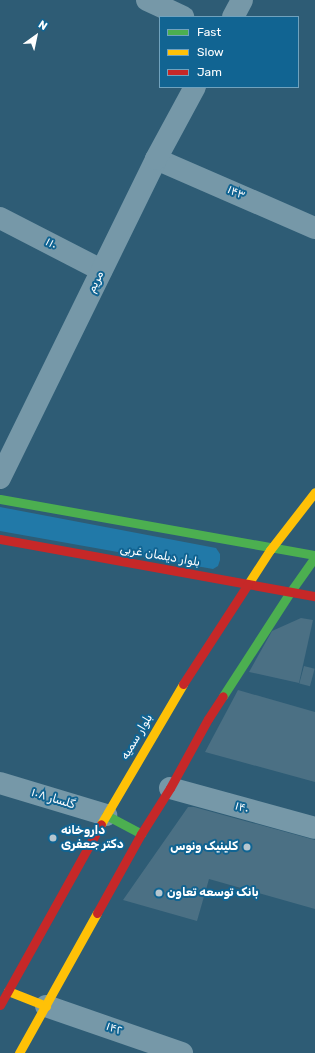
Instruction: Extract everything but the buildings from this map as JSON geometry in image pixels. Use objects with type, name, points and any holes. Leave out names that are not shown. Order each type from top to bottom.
[{"type":"main road","name":"بلوار سمیه","points":[[3,994],[174,698],[272,547],[315,492]]},
{"type":"main road","points":[[0,499],[315,556],[208,719],[170,788],[141,834],[19,1053]]},
{"type":"main road","name":"بلوار دیلمان غربی","points":[[0,540],[315,596]]},
{"type":"main road","points":[[106,815],[141,834]]},
{"type":"main road","points":[[3,994],[46,1006]]},
{"type":"street","points":[[147,0],[181,16]]},
{"type":"street","points":[[233,16],[242,0]]},
{"type":"street","name":"مریم","points":[[0,478],[156,159],[194,88]]},
{"type":"street","name":"۱۴۳","points":[[156,159],[315,228]]},
{"type":"street","name":"۱۱۰","points":[[0,218],[101,270]]},
{"type":"street","name":"گلسار ۱۰۸","points":[[0,784],[106,815]]},
{"type":"street","name":"۱۴۰","points":[[170,788],[315,828]]},
{"type":"street","name":"۱۴۲","points":[[46,1006],[182,1053]]},
{"type":"shaded area","points":[[0,507],[216,548],[220,554],[220,560],[218,566],[213,569],[0,531]]},
{"type":"traffic: fast","points":[[0,499],[315,555]]},
{"type":"traffic: fast","points":[[291,591],[315,557]]},
{"type":"traffic: fast","points":[[223,696],[291,591]]},
{"type":"traffic: fast","points":[[106,815],[141,834]]},
{"type":"traffic: slow","points":[[248,584],[270,550],[315,492]]},
{"type":"traffic: slow","points":[[101,824],[183,684]]},
{"type":"traffic: slow","points":[[19,1053],[97,913]]},
{"type":"traffic: slow","points":[[8,991],[46,1006]]},
{"type":"traffic: jam","points":[[0,539],[315,596]]},
{"type":"traffic: jam","points":[[183,684],[248,584]]},
{"type":"traffic: jam","points":[[97,913],[141,834],[170,788],[208,719],[223,696]]},
{"type":"traffic: jam","points":[[0,1005],[101,824]]},
{"type":"place","name":"داروخانه دکتر جعفری","points":[[53,838]]},
{"type":"place","name":"کلینیک ونوس","points":[[247,847]]},
{"type":"place","name":"بانک توسعه تعاون","points":[[159,893]]}]
